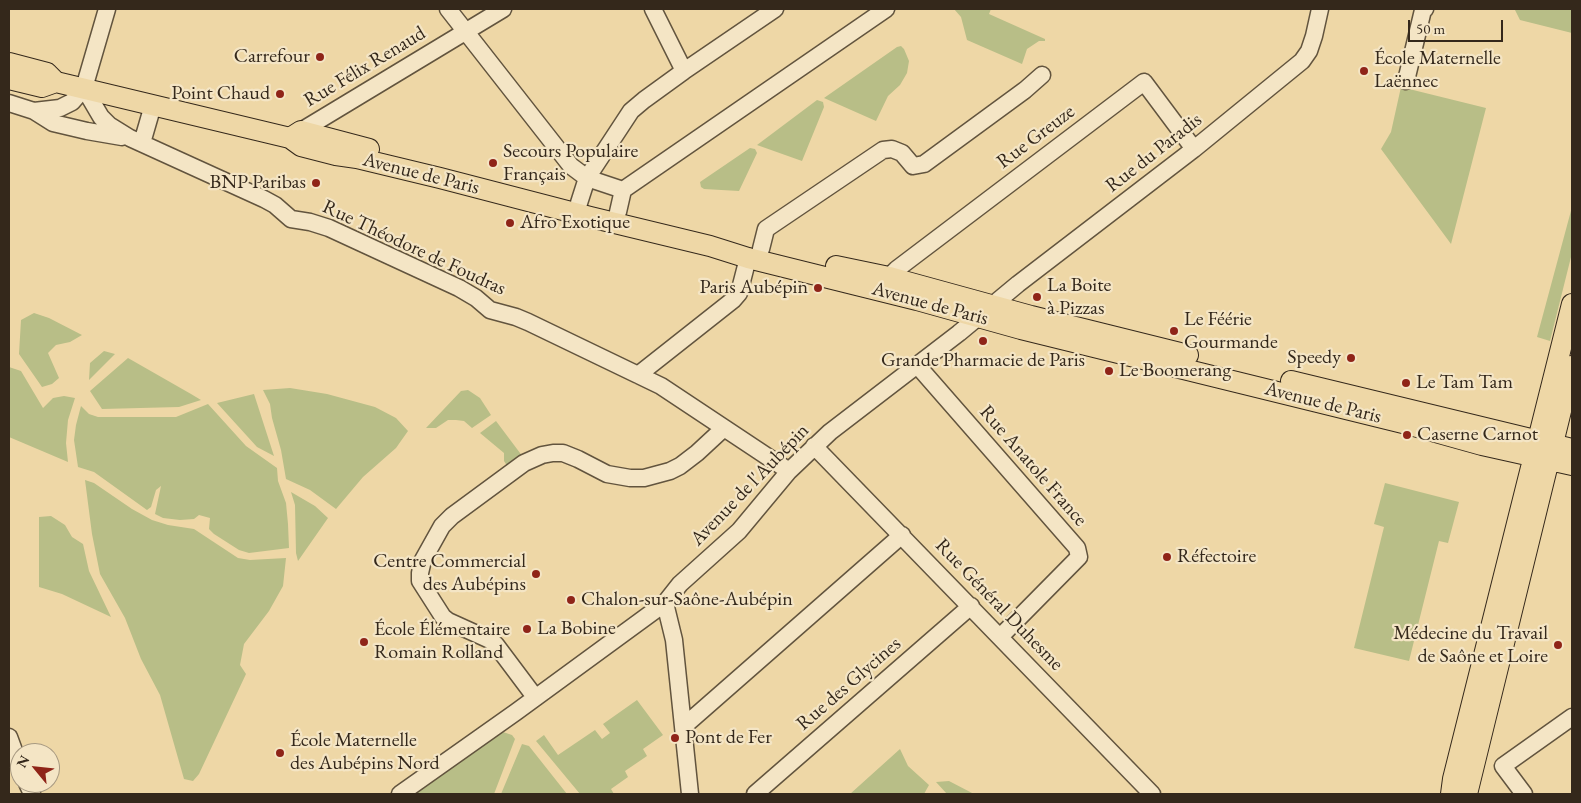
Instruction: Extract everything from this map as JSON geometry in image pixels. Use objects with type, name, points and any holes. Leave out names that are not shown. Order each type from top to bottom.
[{"type":"main road","name":"Avenue de Paris","points":[[9,62],[47,73],[56,82]]},
{"type":"main road","name":"Avenue de Paris","points":[[9,79],[42,87],[56,82],[84,88],[153,105],[296,135],[618,212],[917,300],[986,311],[1274,377],[1549,450],[1572,465]]},
{"type":"main road","name":"Avenue de Paris","points":[[296,135],[300,146],[440,178],[710,246],[889,278],[986,311]]},
{"type":"main road","points":[[1467,794],[1549,450],[1572,304]]},
{"type":"main road","points":[[1450,794],[1454,771],[1572,366]]},
{"type":"street","points":[[34,111],[60,108],[72,102],[84,88],[107,9]]},
{"type":"street","points":[[448,9],[571,166],[587,178],[623,190]]},
{"type":"street","name":"Rue Félix Renaud","points":[[296,135],[503,9]]},
{"type":"street","points":[[653,9],[684,71]]},
{"type":"street","points":[[579,203],[587,178],[631,112],[644,100],[684,71],[774,9]]},
{"type":"street","points":[[618,212],[623,190],[886,9]]},
{"type":"street","name":"Rue du Paradis","points":[[986,311],[1194,149],[1302,61],[1309,50],[1314,36],[1320,9]]},
{"type":"street","points":[[1406,81],[1423,10],[1425,9]]},
{"type":"street","points":[[638,375],[733,300],[739,293],[754,253],[766,229],[883,150],[892,149],[902,153],[913,166],[924,164],[1025,90],[1042,74]]},
{"type":"street","name":"Rue Greuze","points":[[889,278],[1144,82],[1194,149]]},
{"type":"street","name":"Rue Théodore de Foudras","points":[[84,88],[100,117],[109,125],[136,140],[264,199],[291,219],[330,228],[459,288],[476,298],[490,310],[516,317],[661,386],[789,471]]},
{"type":"street","points":[[9,104],[34,111],[53,123],[136,140],[153,105]]},
{"type":"street","name":"Avenue de l'Aubépin","points":[[400,794],[665,603],[680,584],[739,531],[789,471],[814,446],[986,311]]},
{"type":"street","name":"Rue Anatole France","points":[[917,365],[1077,548],[1079,557],[1000,637]]},
{"type":"street","points":[[535,697],[496,645],[490,640],[443,617],[420,581],[423,560],[442,526],[452,516],[524,463],[542,455],[563,454],[578,459],[607,474],[630,478],[644,478],[670,471],[680,466],[724,428]]},
{"type":"street","name":"Rue Général Duhesme","points":[[814,446],[1152,794]]},
{"type":"street","points":[[683,726],[902,535]]},
{"type":"street","points":[[665,603],[674,640],[690,794]]},
{"type":"street","name":"Rue des Glycines","points":[[755,794],[971,606]]},
{"type":"street","points":[[1524,794],[1502,766],[1572,717]]},
{"type":"green space","points":[[954,9],[991,9],[989,14],[1045,39],[1045,41],[1039,41],[1027,49],[1022,64],[967,40],[961,17]]},
{"type":"green space","points":[[1512,9],[1572,9],[1572,33],[1520,20],[1515,10]]},
{"type":"green space","points":[[901,46],[909,61],[907,73],[900,85],[888,96],[876,121],[824,98],[897,47]]},
{"type":"green space","points":[[1401,87],[1486,108],[1451,244],[1381,149],[1391,132]]},
{"type":"green space","points":[[817,100],[823,102],[824,107],[802,161],[757,145]]},
{"type":"green space","points":[[750,148],[755,149],[757,153],[739,191],[704,189],[701,187],[700,182]]},
{"type":"green space","points":[[1572,207],[1572,253],[1550,341],[1537,337]]},
{"type":"green space","points":[[34,313],[49,318],[82,335],[70,342],[56,345],[48,353],[59,378],[52,384],[42,387],[19,354],[21,320]]},
{"type":"green space","points":[[104,351],[115,354],[89,380],[90,363]]},
{"type":"green space","points":[[128,358],[201,400],[179,407],[102,409],[90,391]]},
{"type":"green space","points":[[9,367],[21,371],[43,408],[53,398],[64,396],[75,398],[68,420],[66,443],[68,462],[9,437]]},
{"type":"green space","points":[[290,388],[327,394],[375,407],[396,418],[408,431],[396,448],[363,477],[336,509],[310,490],[286,479],[270,404],[263,390]]},
{"type":"green space","points":[[468,390],[480,398],[491,415],[472,428],[464,421],[448,420],[436,428],[426,428],[461,391]]},
{"type":"green space","points":[[254,394],[274,456],[257,447],[217,403]]},
{"type":"green space","points":[[208,404],[246,446],[277,468],[278,481],[286,503],[289,548],[249,553],[239,550],[209,529],[210,518],[199,515],[194,519],[180,520],[163,518],[155,514],[161,486],[156,490],[151,507],[147,510],[94,472],[78,467],[74,440],[81,406],[89,414],[98,417],[176,417]]},
{"type":"green space","points":[[496,421],[523,457],[508,467],[504,461],[504,453],[480,433]]},
{"type":"green space","points":[[85,480],[94,483],[152,520],[168,525],[194,529],[238,558],[250,560],[286,558],[283,586],[269,611],[244,644],[240,665],[246,674],[199,774],[193,781],[184,779],[160,695],[141,659],[125,618],[100,574],[92,534]]},
{"type":"green space","points":[[1385,483],[1459,502],[1448,543],[1439,541],[1409,661],[1354,648],[1384,527],[1374,524]]},
{"type":"green space","points":[[291,492],[315,506],[328,518],[298,561],[296,553],[295,505]]},
{"type":"green space","points":[[51,516],[65,525],[72,537],[83,544],[89,571],[111,617],[62,594],[39,587],[39,517]]},
{"type":"green space","points":[[637,700],[663,735],[643,749],[647,756],[625,771],[628,777],[611,789],[614,794],[580,794],[536,741],[544,735],[558,755],[595,730],[602,739],[610,733],[603,724]]},
{"type":"green space","points":[[503,732],[512,735],[515,739],[494,794],[414,794],[414,792]]},
{"type":"green space","points":[[522,744],[529,746],[567,794],[501,794]]},
{"type":"green space","points":[[900,749],[908,766],[929,785],[924,794],[850,794]]},
{"type":"green space","points":[[949,781],[974,794],[947,794],[936,782]]},
{"type":"place","name":"Carrefour","points":[[320,57]]},
{"type":"place","name":"École Maternelle Laënnec","points":[[1364,71]]},
{"type":"place","name":"Point Chaud","points":[[280,94]]},
{"type":"place","name":"Secours Populaire Français","points":[[493,163]]},
{"type":"place","name":"BNP Paribas","points":[[316,183]]},
{"type":"place","name":"Afro Exotique","points":[[510,223]]},
{"type":"place","name":"Paris Aubépin","points":[[818,288]]},
{"type":"place","name":"La Boite à Pizzas","points":[[1037,297]]},
{"type":"place","name":"Le Féérie Gourmande","points":[[1174,331]]},
{"type":"place","name":"Grande Pharmacie de Paris","points":[[983,341]]},
{"type":"place","name":"Speedy","points":[[1351,358]]},
{"type":"place","name":"Le Boomerang","points":[[1109,371]]},
{"type":"place","name":"Le Tam Tam","points":[[1406,383]]},
{"type":"place","name":"Caserne Carnot","points":[[1407,435]]},
{"type":"place","name":"Réfectoire","points":[[1167,557]]},
{"type":"place","name":"Centre Commercial des Aubépins","points":[[536,574]]},
{"type":"place","name":"Chalon-sur-Saône-Aubépin","points":[[571,600]]},
{"type":"place","name":"La Bobine","points":[[527,629]]},
{"type":"place","name":"École Élémentaire Romain Rolland","points":[[364,642]]},
{"type":"place","name":"Médecine du Travail de Saône et Loire","points":[[1558,645]]},
{"type":"place","name":"Pont de Fer","points":[[675,738]]},
{"type":"place","name":"École Maternelle des Aubépins Nord","points":[[280,753]]}]
